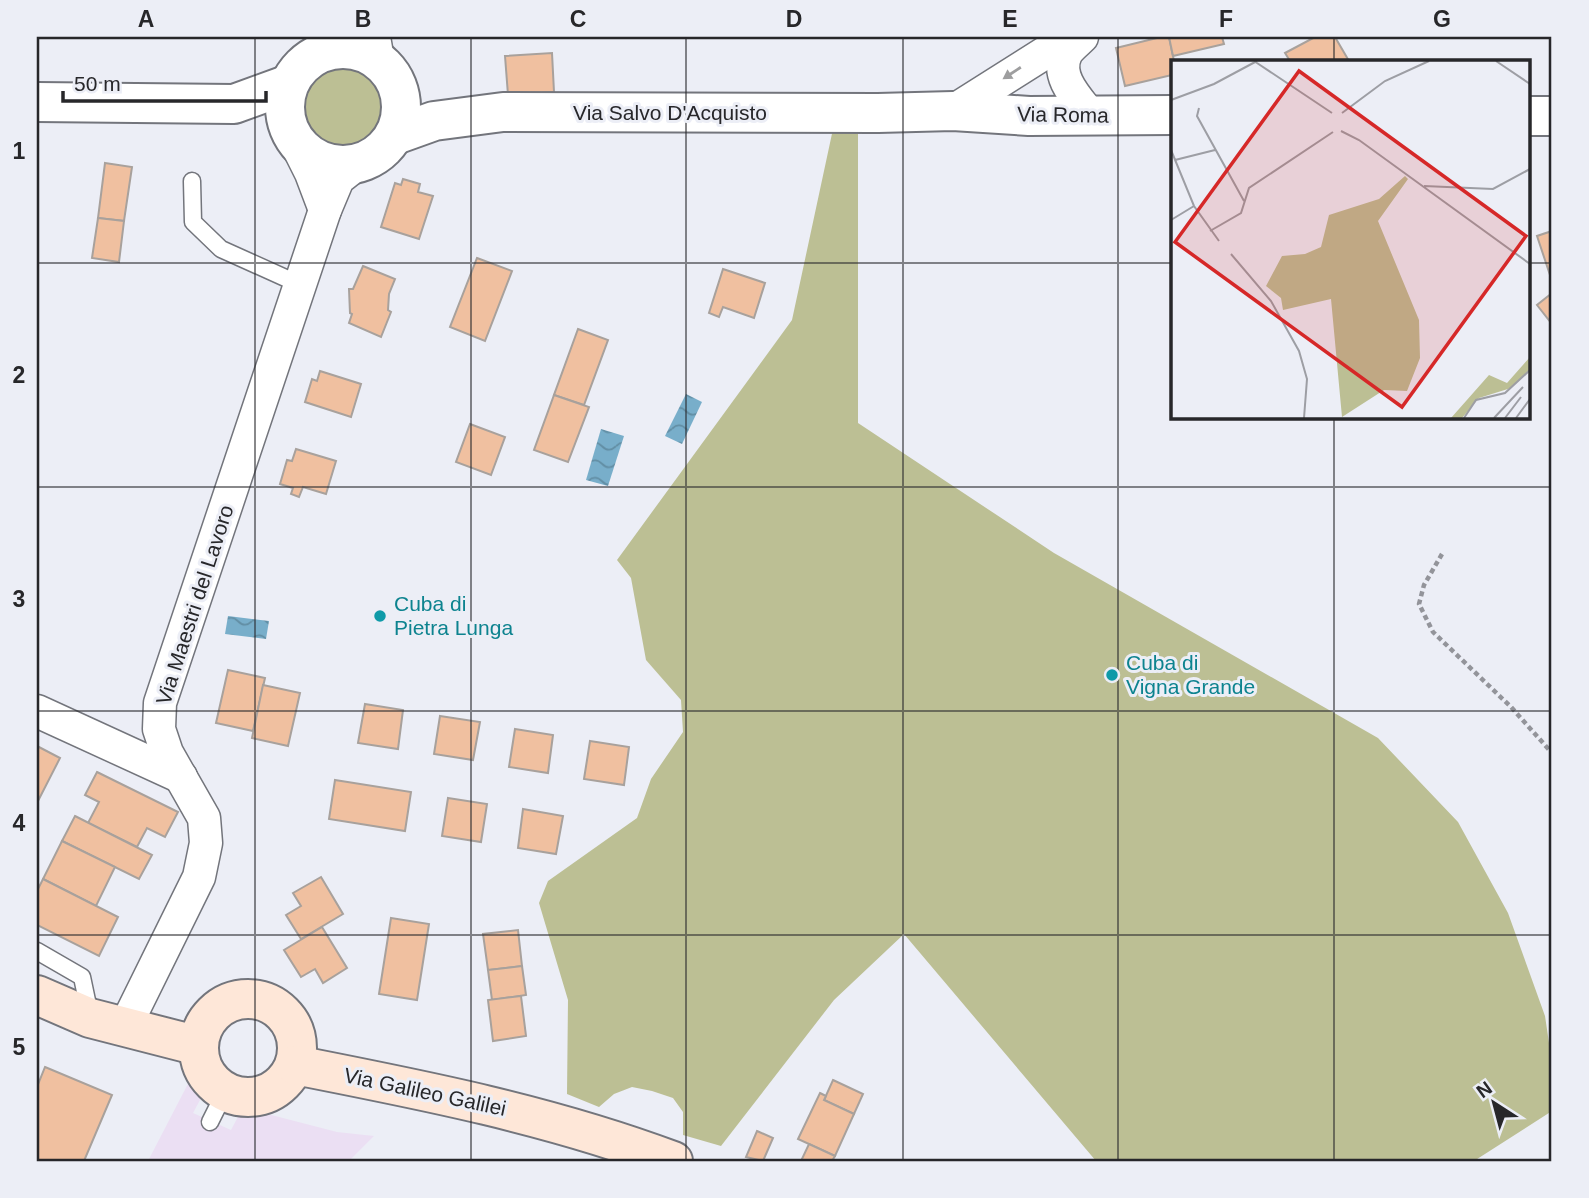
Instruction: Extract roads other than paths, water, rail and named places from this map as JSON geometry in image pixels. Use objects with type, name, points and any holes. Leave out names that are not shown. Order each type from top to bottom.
[{"type":"main road","points":[[37,995],[108,1022],[199,1046]]},
{"type":"main road","points":[[258,999],[274,1006],[287,1017],[295,1031],[298,1048],[295,1065],[283,1082],[266,1094],[238,1096],[218,1107],[214,1084],[205,1073],[200,1060],[202,1029],[212,1015],[233,1002],[258,999]]},
{"type":"main road","name":"Via Galileo Galilei","points":[[295,1065],[448,1095],[555,1121],[673,1161]]},
{"type":"street","points":[[953,111],[1070,37]]},
{"type":"street","points":[[1082,37],[1066,53],[1063,69],[1066,82],[1090,116]]},
{"type":"street","points":[[325,210],[285,115],[289,83],[312,57],[339,43],[383,61],[412,93],[503,113]]},
{"type":"street","points":[[234,104],[293,137],[310,156],[324,163],[341,166],[357,164],[386,148],[395,135],[400,119],[401,102],[383,61]]},
{"type":"street","points":[[37,102],[234,104],[289,83]]},
{"type":"street","name":"Via Roma","points":[[836,113],[953,111],[1029,116],[1171,116]]},
{"type":"street","points":[[395,135],[434,121],[503,113]]},
{"type":"street","name":"Via Salvo D'Acquisto","points":[[503,113],[836,113]]},
{"type":"street","points":[[1530,116],[1552,116]]},
{"type":"street","name":"Via Maestri del Lavoro","points":[[108,1022],[200,877],[206,843],[204,818],[167,753],[159,729],[160,703],[325,210],[338,179],[357,164]]},
{"type":"street","points":[[37,711],[181,777]]},
{"type":"lane","points":[[192,181],[192,222],[221,249],[301,285]]},
{"type":"lane","points":[[37,951],[82,977],[108,1022]]},
{"type":"water","points":[[686,394],[702,402],[682,444],[665,436]]},
{"type":"water","points":[[601,429],[624,436],[608,486],[586,480]]},
{"type":"water","points":[[228,616],[269,621],[266,639],[225,634]]},
{"type":"place","name":"Cuba di Pietra Lunga","points":[[380,616]]},
{"type":"place","name":"Cuba di Vigna Grande","points":[[1112,675]]}]
